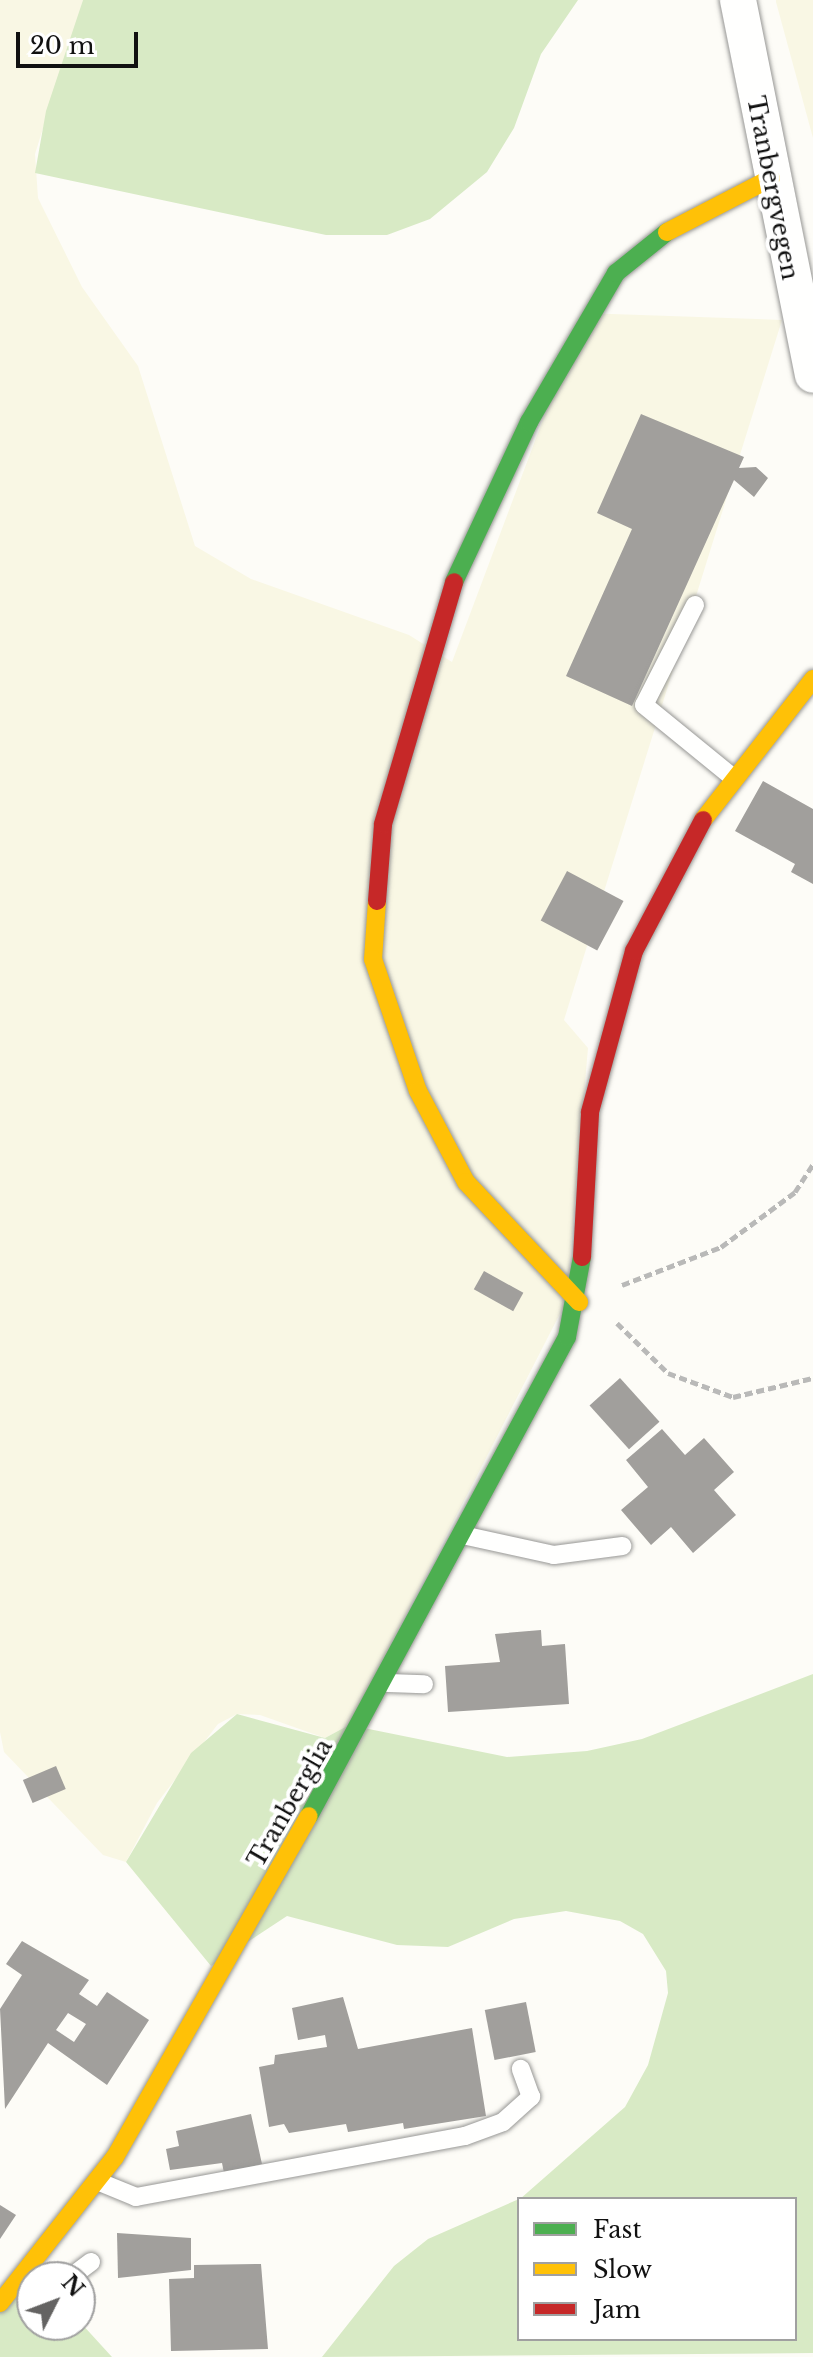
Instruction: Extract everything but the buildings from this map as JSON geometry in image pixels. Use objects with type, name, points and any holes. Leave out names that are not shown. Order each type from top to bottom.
[{"type":"street","name":"Tranbergvegen","points":[[738,0],[771,178],[813,375]]},
{"type":"street","points":[[585,1300],[466,1182],[418,1091],[373,959],[383,824],[446,598],[529,422],[616,273],[676,225],[771,178]]},
{"type":"street","points":[[585,1300],[590,1112],[610,1025],[671,868],[731,776],[807,700],[813,679]]},
{"type":"street","name":"Tranberglia","points":[[0,2304],[97,2181],[386,1683],[467,1536],[585,1300]]},
{"type":"lane","points":[[695,605],[644,705],[731,776]]},
{"type":"lane","points":[[467,1536],[554,1555],[622,1546]]},
{"type":"lane","points":[[386,1683],[424,1684]]},
{"type":"lane","points":[[97,2181],[149,2195],[465,2136],[503,2122],[531,2097],[521,2069]]},
{"type":"path","points":[[813,1164],[795,1192],[721,1247],[585,1300],[668,1373],[733,1397],[813,1378]]},
{"type":"shaded area","points":[[0,0],[83,0],[35,154],[38,198],[82,287],[138,366],[195,546],[251,579],[409,635],[452,662],[583,313],[782,320],[564,1020],[588,1048],[566,1302],[349,1725],[325,1738],[260,1715],[237,1714],[218,1724],[157,1803],[126,1862],[103,1855],[4,1752],[0,1732]]},
{"type":"shaded area","points":[[813,0],[813,138],[776,2]]},
{"type":"green space","points":[[83,0],[578,0],[541,54],[514,128],[487,172],[430,219],[387,235],[326,235],[35,173],[46,111]]},
{"type":"green space","points":[[813,1674],[813,2353],[322,2357],[394,2266],[428,2239],[517,2200],[517,2341],[797,2341],[797,2197],[522,2197],[625,2107],[648,2065],[668,1993],[666,1971],[643,1934],[620,1921],[566,1911],[514,1919],[448,1947],[397,1945],[287,1916],[211,1966],[126,1862],[191,1753],[237,1714],[325,1738],[349,1725],[507,1757],[587,1751],[642,1739]]},
{"type":"green space","points":[[16,2283],[16,2341],[96,2340],[112,2357],[0,2357],[0,2289]]},
{"type":"traffic: fast","points":[[454,582],[529,422],[616,273],[667,232]]},
{"type":"traffic: fast","points":[[309,1816],[567,1337],[582,1257]]},
{"type":"traffic: slow","points":[[667,232],[771,178]]},
{"type":"traffic: slow","points":[[703,820],[813,679]]},
{"type":"traffic: slow","points":[[377,901],[373,959],[418,1091],[466,1182],[579,1302]]},
{"type":"traffic: slow","points":[[0,2303],[115,2157],[309,1816]]},
{"type":"traffic: jam","points":[[377,901],[383,824],[454,582]]},
{"type":"traffic: jam","points":[[582,1257],[590,1112],[634,951],[703,820]]}]
